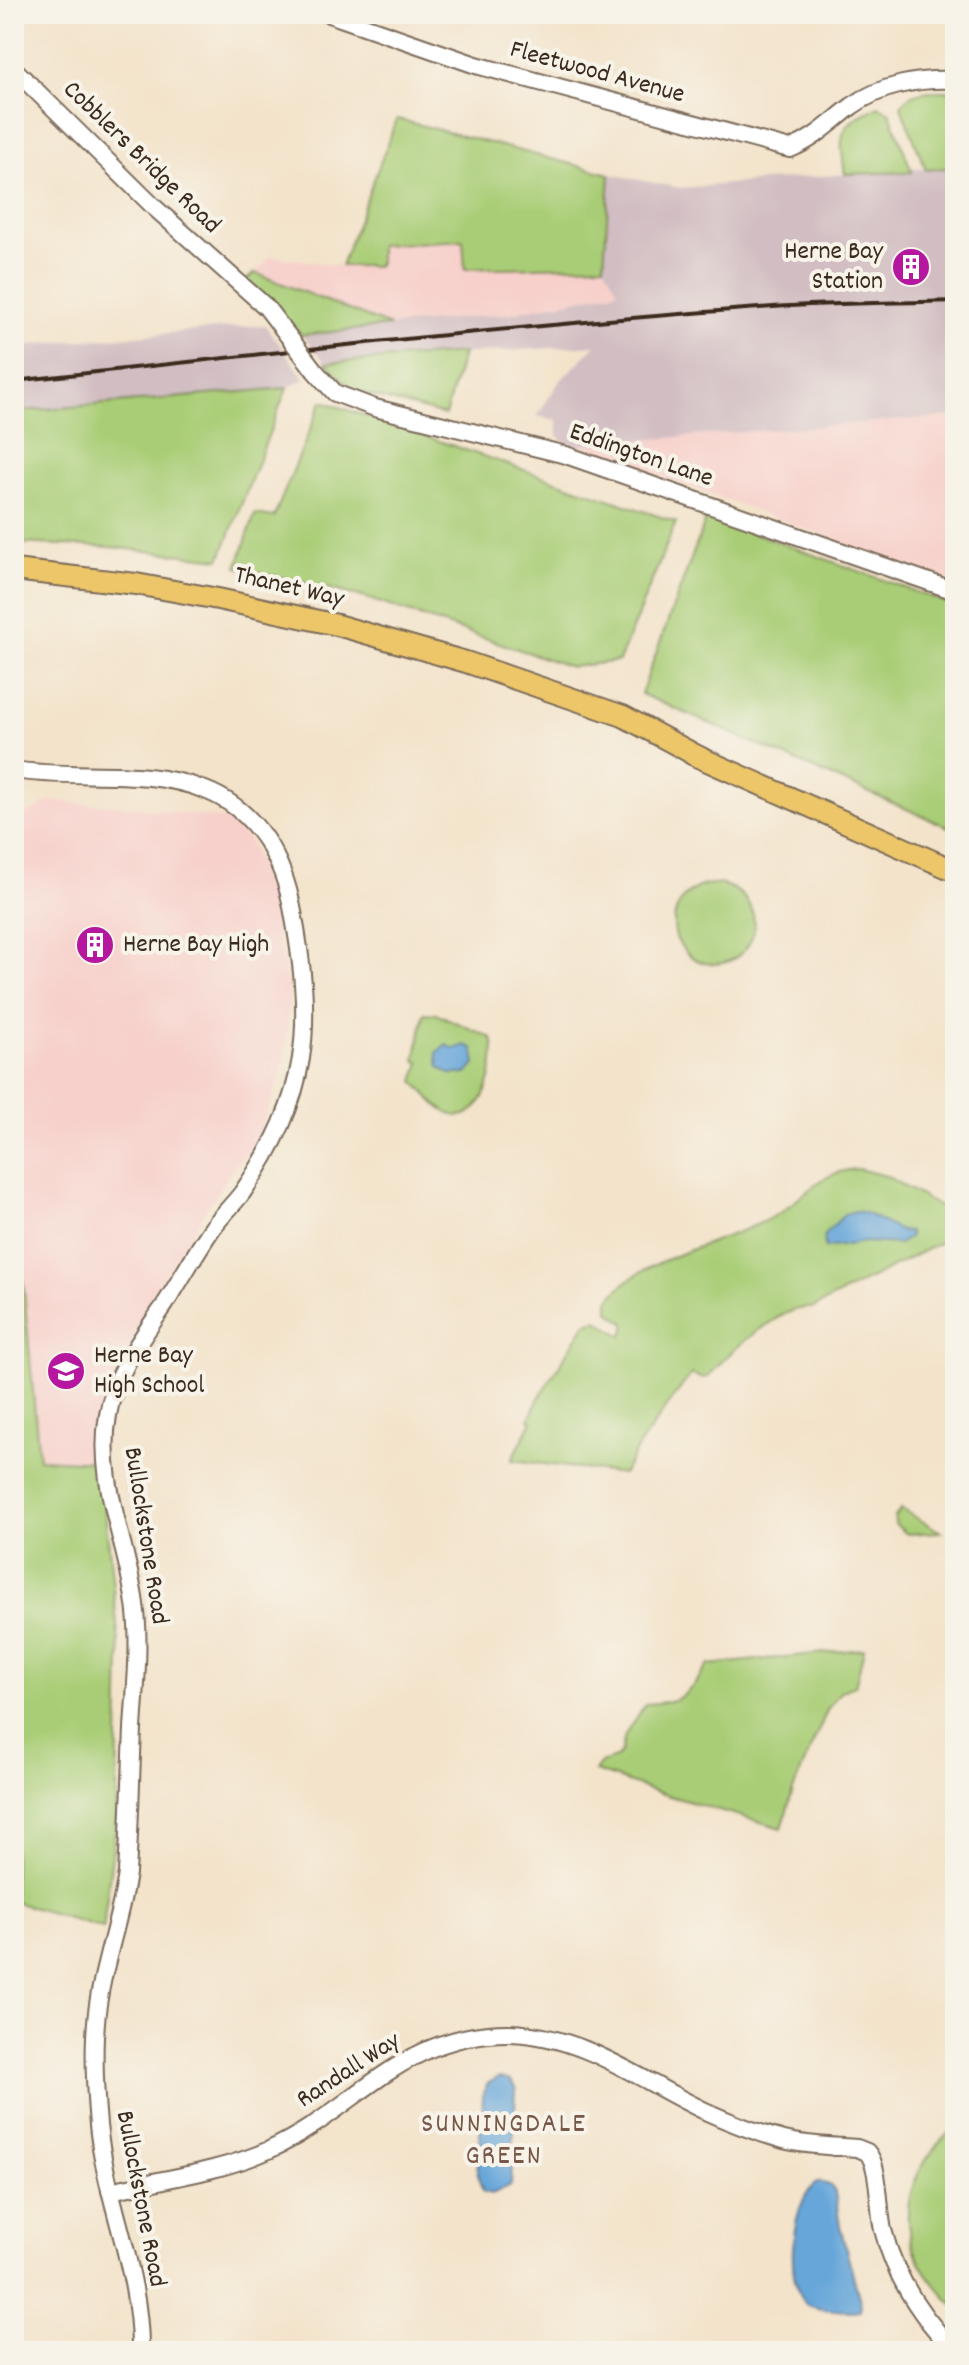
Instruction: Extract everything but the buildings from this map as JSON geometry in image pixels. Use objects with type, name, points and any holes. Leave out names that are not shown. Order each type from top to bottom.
[{"type":"main road","name":"Thanet Way","points":[[14,570],[136,584],[270,610],[398,642],[623,716],[701,758],[955,871]]},
{"type":"street","name":"Fleetwood Avenue","points":[[329,14],[476,65],[790,149],[809,141],[866,97],[922,80],[955,80]]},
{"type":"street","name":"Cobblers Bridge Road","points":[[14,69],[155,208],[266,307]]},
{"type":"street","name":"Eddington Lane","points":[[266,307],[335,393],[375,408],[566,455],[955,591]]},
{"type":"street","name":"Bullockstone Road","points":[[14,770],[165,779],[199,787],[223,798],[252,821],[271,847],[292,903],[304,980],[305,1041],[300,1076],[280,1128],[243,1190],[213,1227],[128,1362],[108,1414],[105,1453],[110,1499],[136,1612],[136,1643],[127,1873],[96,2020],[98,2126],[110,2191],[131,2270],[139,2320],[140,2351]]},
{"type":"street","name":"Randall Way","points":[[110,2191],[226,2166],[267,2151],[314,2123],[372,2080],[438,2045],[510,2033],[540,2037],[594,2053],[705,2111],[784,2140],[862,2150],[871,2157],[876,2169],[879,2213],[896,2267],[926,2321],[955,2351]]},
{"type":"shaded area","points":[[955,165],[955,416],[574,445],[558,436],[557,420],[537,416],[559,382],[596,345],[326,363],[302,335],[512,313],[618,291],[604,265],[610,174],[680,188]]},
{"type":"shaded area","points":[[464,240],[466,269],[604,265],[618,291],[512,313],[390,326],[255,273],[271,256],[341,266],[379,266],[379,245]]},
{"type":"shaded area","points":[[265,325],[305,379],[287,388],[14,413],[14,346]]},
{"type":"shaded area","points":[[955,416],[955,583],[574,445]]},
{"type":"shaded area","name":"Herne Bay High School","points":[[49,801],[139,807],[230,820],[251,843],[267,888],[290,993],[285,1060],[257,1142],[234,1167],[153,1293],[129,1346],[100,1462],[120,1654],[116,1823],[103,1928],[14,1902],[14,823]]},
{"type":"green space","points":[[929,91],[955,91],[955,167],[926,170],[901,107],[909,97]]},
{"type":"green space","points":[[879,106],[890,113],[912,172],[845,174],[842,149],[844,132],[855,119]]},
{"type":"green space","points":[[397,119],[610,174],[604,265],[465,269],[463,240],[379,245],[379,266],[341,266]]},
{"type":"green space","points":[[255,273],[390,326],[302,335],[246,280]]},
{"type":"green space","points":[[463,353],[445,415],[353,391],[326,363]]},
{"type":"green space","points":[[287,388],[220,559],[110,547],[14,543],[14,412]]},
{"type":"green space","points":[[322,401],[676,522],[619,661],[571,667],[363,597],[237,567],[255,514],[274,517]]},
{"type":"green space","points":[[707,516],[955,606],[955,830],[641,694]]},
{"type":"green space","points":[[714,884],[729,887],[742,896],[751,909],[754,924],[751,939],[742,952],[729,961],[714,964],[699,961],[686,952],[677,939],[674,924],[677,909],[686,896],[699,887]]},
{"type":"green space","points":[[424,1013],[437,1014],[492,1038],[493,1063],[486,1092],[470,1113],[459,1116],[446,1112],[414,1081],[420,1062],[415,1061]]},
{"type":"green space","points":[[858,1169],[886,1176],[938,1206],[955,1206],[955,1235],[813,1308],[786,1313],[741,1344],[708,1377],[691,1374],[640,1444],[623,1474],[512,1460],[532,1421],[529,1419],[540,1396],[586,1323],[597,1320],[622,1336],[625,1323],[609,1311],[609,1301],[622,1285],[664,1261],[765,1221],[836,1173]]},
{"type":"green space","points":[[20,1245],[39,1459],[100,1462],[120,1654],[116,1823],[103,1928],[14,1902],[14,1246]]},
{"type":"green space","points":[[901,1509],[941,1532],[907,1534],[895,1524],[895,1517]]},
{"type":"green space","points":[[864,1649],[855,1686],[841,1691],[828,1708],[793,1790],[782,1828],[595,1771],[601,1763],[616,1758],[621,1752],[625,1735],[646,1704],[684,1695],[709,1665]]},
{"type":"green space","points":[[955,2127],[955,2306],[920,2261],[911,2239],[908,2216],[911,2194],[919,2172],[934,2149]]},
{"type":"water","points":[[446,1045],[455,1049],[465,1045],[473,1048],[476,1063],[467,1074],[450,1074],[439,1067],[437,1052]]},
{"type":"water","points":[[855,1211],[909,1232],[910,1236],[899,1244],[866,1242],[825,1248],[824,1235],[845,1214]]},
{"type":"water","points":[[499,2077],[511,2080],[516,2090],[511,2185],[492,2194],[483,2192],[477,2174],[483,2096],[487,2084]]},
{"type":"water","points":[[819,2182],[830,2185],[835,2192],[860,2310],[815,2307],[805,2303],[798,2292],[793,2259],[797,2220],[809,2190]]},
{"type":"railway","points":[[14,381],[583,322],[796,306],[955,301]]},
{"type":"place","name":"Herne Bay Station","points":[[911,267]]},
{"type":"place","name":"Herne Bay High","points":[[95,945]]},
{"type":"place","name":"Herne Bay High School","points":[[66,1371]]},
{"type":"district","name":"SUNNINGDALE GREEN","points":[[504,2142]]}]
